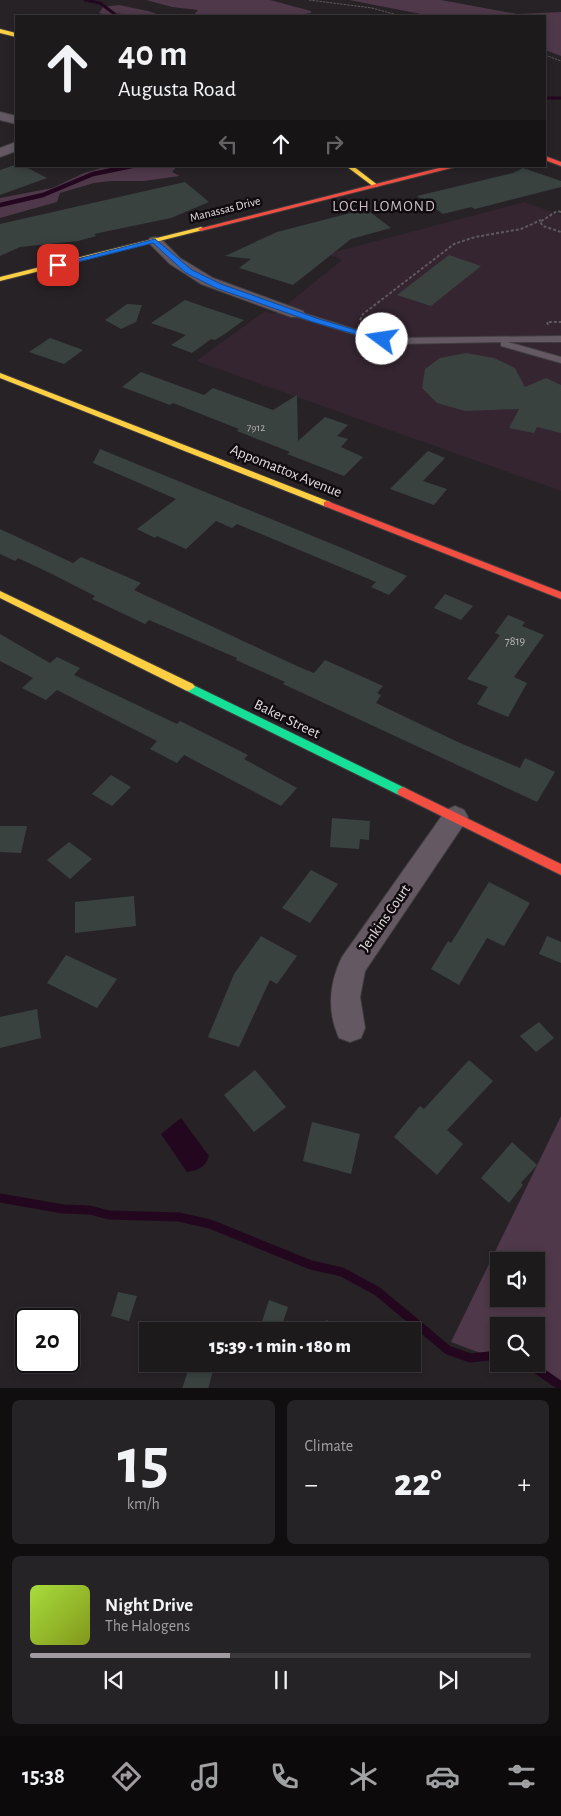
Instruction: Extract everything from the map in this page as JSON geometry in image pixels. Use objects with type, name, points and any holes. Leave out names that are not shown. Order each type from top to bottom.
[{"type":"street","points":[[0,31],[15,35]]},
{"type":"street","points":[[0,116],[15,120]]},
{"type":"street","points":[[0,152],[15,146]]},
{"type":"street","points":[[546,158],[561,164]]},
{"type":"street","points":[[350,167],[376,186]]},
{"type":"street","name":"Manassas Drive","points":[[0,279],[452,167]]},
{"type":"street","points":[[155,241],[175,261],[207,281],[297,314]]},
{"type":"street","name":"Appomattox Avenue","points":[[0,375],[561,596]]},
{"type":"street","name":"Baker Street","points":[[0,594],[561,870]]},
{"type":"street","name":"Jenkins Court","points":[[350,1028],[345,1010],[345,987],[352,966],[455,817]]},
{"type":"lane","points":[[297,314],[369,336],[396,341],[561,339]]},
{"type":"lane","points":[[479,340],[508,345],[561,360]]},
{"type":"path","points":[[309,0],[372,8],[397,15]]},
{"type":"path","points":[[546,56],[561,61]]},
{"type":"path","points":[[349,330],[359,322],[363,314],[454,244],[468,239],[527,227],[556,211],[561,212]]},
{"type":"path","points":[[541,220],[540,222],[543,226],[561,232]]},
{"type":"shaded area","points":[[146,0],[270,0],[311,11],[311,13],[298,15],[196,15],[198,10],[172,7]]},
{"type":"shaded area","points":[[349,0],[441,0],[517,14],[561,12],[561,56],[546,50],[546,15],[426,15]]},
{"type":"shaded area","points":[[119,5],[160,15],[104,15],[99,13],[103,7]]},
{"type":"shaded area","points":[[105,167],[176,167],[172,172],[180,176],[144,181],[94,183],[60,193],[57,202],[0,218],[0,198],[52,188],[84,173]]},
{"type":"shaded area","points":[[524,202],[561,215],[561,491],[196,361],[265,311],[275,314],[342,260],[327,254]]},
{"type":"shaded area","points":[[561,1116],[561,1383],[531,1372],[545,1372],[545,1317],[490,1317],[490,1357],[451,1342],[490,1262],[490,1307],[545,1307],[545,1252],[495,1252]]},
{"type":"shaded area","points":[[181,1118],[209,1156],[206,1163],[201,1167],[187,1172],[161,1134]]},
{"type":"building","points":[[12,166],[26,167],[47,178],[0,195],[0,170]]},
{"type":"building","points":[[523,168],[561,181],[561,187],[475,209],[471,207],[443,214],[417,196],[513,173]]},
{"type":"building","points":[[185,182],[209,202],[171,218],[94,234],[96,236],[78,241],[20,247],[0,256],[0,224]]},
{"type":"building","points":[[366,209],[391,228],[351,239],[293,285],[239,268],[251,259],[225,256],[277,232]]},
{"type":"building","points":[[449,255],[481,266],[431,306],[397,295]]},
{"type":"building","points":[[185,300],[244,320],[215,340],[211,339],[192,353],[171,345],[186,335],[151,323]]},
{"type":"building","points":[[127,304],[142,305],[136,322],[121,329],[105,320]]},
{"type":"building","points":[[50,338],[83,350],[64,364],[29,352]]},
{"type":"building","points":[[466,353],[494,358],[515,368],[525,387],[546,378],[561,385],[561,433],[537,427],[534,433],[509,428],[519,409],[465,411],[437,403],[422,388],[425,369],[440,358]]},
{"type":"building","points":[[141,372],[204,395],[213,388],[273,410],[297,395],[298,441],[325,417],[348,425],[337,436],[348,439],[341,447],[363,457],[344,476],[287,454],[290,452],[237,431],[239,429],[173,403],[170,405],[122,387]]},
{"type":"building","points":[[100,449],[407,576],[389,595],[371,587],[376,582],[237,524],[232,528],[216,521],[186,549],[157,536],[155,538],[137,529],[176,499],[93,463]]},
{"type":"building","points":[[428,451],[445,458],[423,481],[447,489],[434,505],[390,489]]},
{"type":"building","points":[[0,529],[73,563],[81,557],[141,583],[134,590],[299,667],[314,673],[325,660],[383,686],[377,693],[381,695],[376,703],[460,743],[520,768],[525,758],[555,772],[537,802],[283,684],[285,682],[236,660],[237,658],[149,620],[145,624],[92,599],[95,596],[52,574],[18,558],[15,561],[0,554]]},
{"type":"building","points":[[445,594],[473,606],[461,620],[434,608]]},
{"type":"building","points":[[508,615],[525,622],[522,626],[544,635],[514,677],[527,683],[508,717],[477,704],[488,687],[467,679],[500,635],[495,633]]},
{"type":"building","points":[[0,634],[50,663],[57,657],[80,668],[74,675],[177,724],[180,721],[248,755],[244,759],[297,788],[281,806],[184,755],[177,763],[150,749],[157,741],[57,690],[46,700],[22,688],[33,678],[0,661]]},
{"type":"building","points":[[111,775],[131,787],[112,806],[92,794]]},
{"type":"building","points":[[332,818],[370,821],[369,840],[360,839],[359,849],[330,847]]},
{"type":"building","points":[[0,826],[27,826],[21,853],[0,852]]},
{"type":"building","points":[[69,842],[92,859],[70,879],[47,860]]},
{"type":"building","points":[[311,870],[338,884],[310,923],[282,908]]},
{"type":"building","points":[[489,882],[530,903],[504,946],[487,938],[459,985],[431,969],[448,941],[451,943]]},
{"type":"building","points":[[134,896],[136,926],[75,933],[75,902]]},
{"type":"building","points":[[261,936],[297,956],[277,984],[270,980],[239,1047],[208,1037],[234,974]]},
{"type":"building","points":[[547,936],[561,942],[561,963],[539,954]]},
{"type":"building","points":[[66,955],[117,979],[97,1008],[47,983]]},
{"type":"building","points":[[37,1009],[41,1038],[0,1048],[0,1017]]},
{"type":"building","points":[[539,1022],[554,1038],[536,1052],[520,1036]]},
{"type":"building","points":[[469,1060],[493,1081],[447,1130],[463,1144],[437,1175],[394,1137],[420,1106],[424,1109]]},
{"type":"building","points":[[255,1070],[286,1107],[254,1132],[224,1095]]},
{"type":"building","points":[[312,1122],[360,1134],[351,1174],[303,1161]]},
{"type":"building","points":[[512,1142],[537,1165],[521,1183],[523,1185],[509,1203],[481,1178]]},
{"type":"building","points":[[118,1292],[137,1296],[129,1321],[111,1316]]},
{"type":"building","points":[[269,1300],[288,1307],[283,1322],[262,1322]]},
{"type":"building","points":[[187,1372],[213,1372],[208,1388],[182,1388]]},
{"type":"waterway","points":[[85,0],[100,3],[116,15]]},
{"type":"waterway","points":[[546,98],[561,98]]},
{"type":"waterway","points":[[0,205],[43,195],[93,174],[127,167]]},
{"type":"waterway","points":[[0,1198],[63,1209],[90,1210],[109,1215],[179,1217],[210,1224],[311,1265],[342,1272],[377,1291],[448,1350],[470,1358],[490,1356]]},
{"type":"waterway","points":[[541,1372],[561,1386]]},
{"type":"traffic: fast","points":[[189,687],[403,792]]},
{"type":"traffic: slow","points":[[0,31],[15,35]]},
{"type":"traffic: slow","points":[[350,167],[376,186]]},
{"type":"traffic: slow","points":[[0,279],[201,229]]},
{"type":"traffic: slow","points":[[0,375],[327,504]]},
{"type":"traffic: slow","points":[[0,594],[189,687]]},
{"type":"traffic: jam","points":[[546,158],[561,164]]},
{"type":"traffic: jam","points":[[201,229],[452,167]]},
{"type":"traffic: jam","points":[[327,504],[561,596]]},
{"type":"traffic: jam","points":[[403,792],[561,870]]},
{"type":"district","name":"LOCH LOMOND","points":[[384,206]]},
{"type":"route","points":[[58,265],[155,241],[175,261],[189,271],[218,286],[316,320],[382,339]]}]
